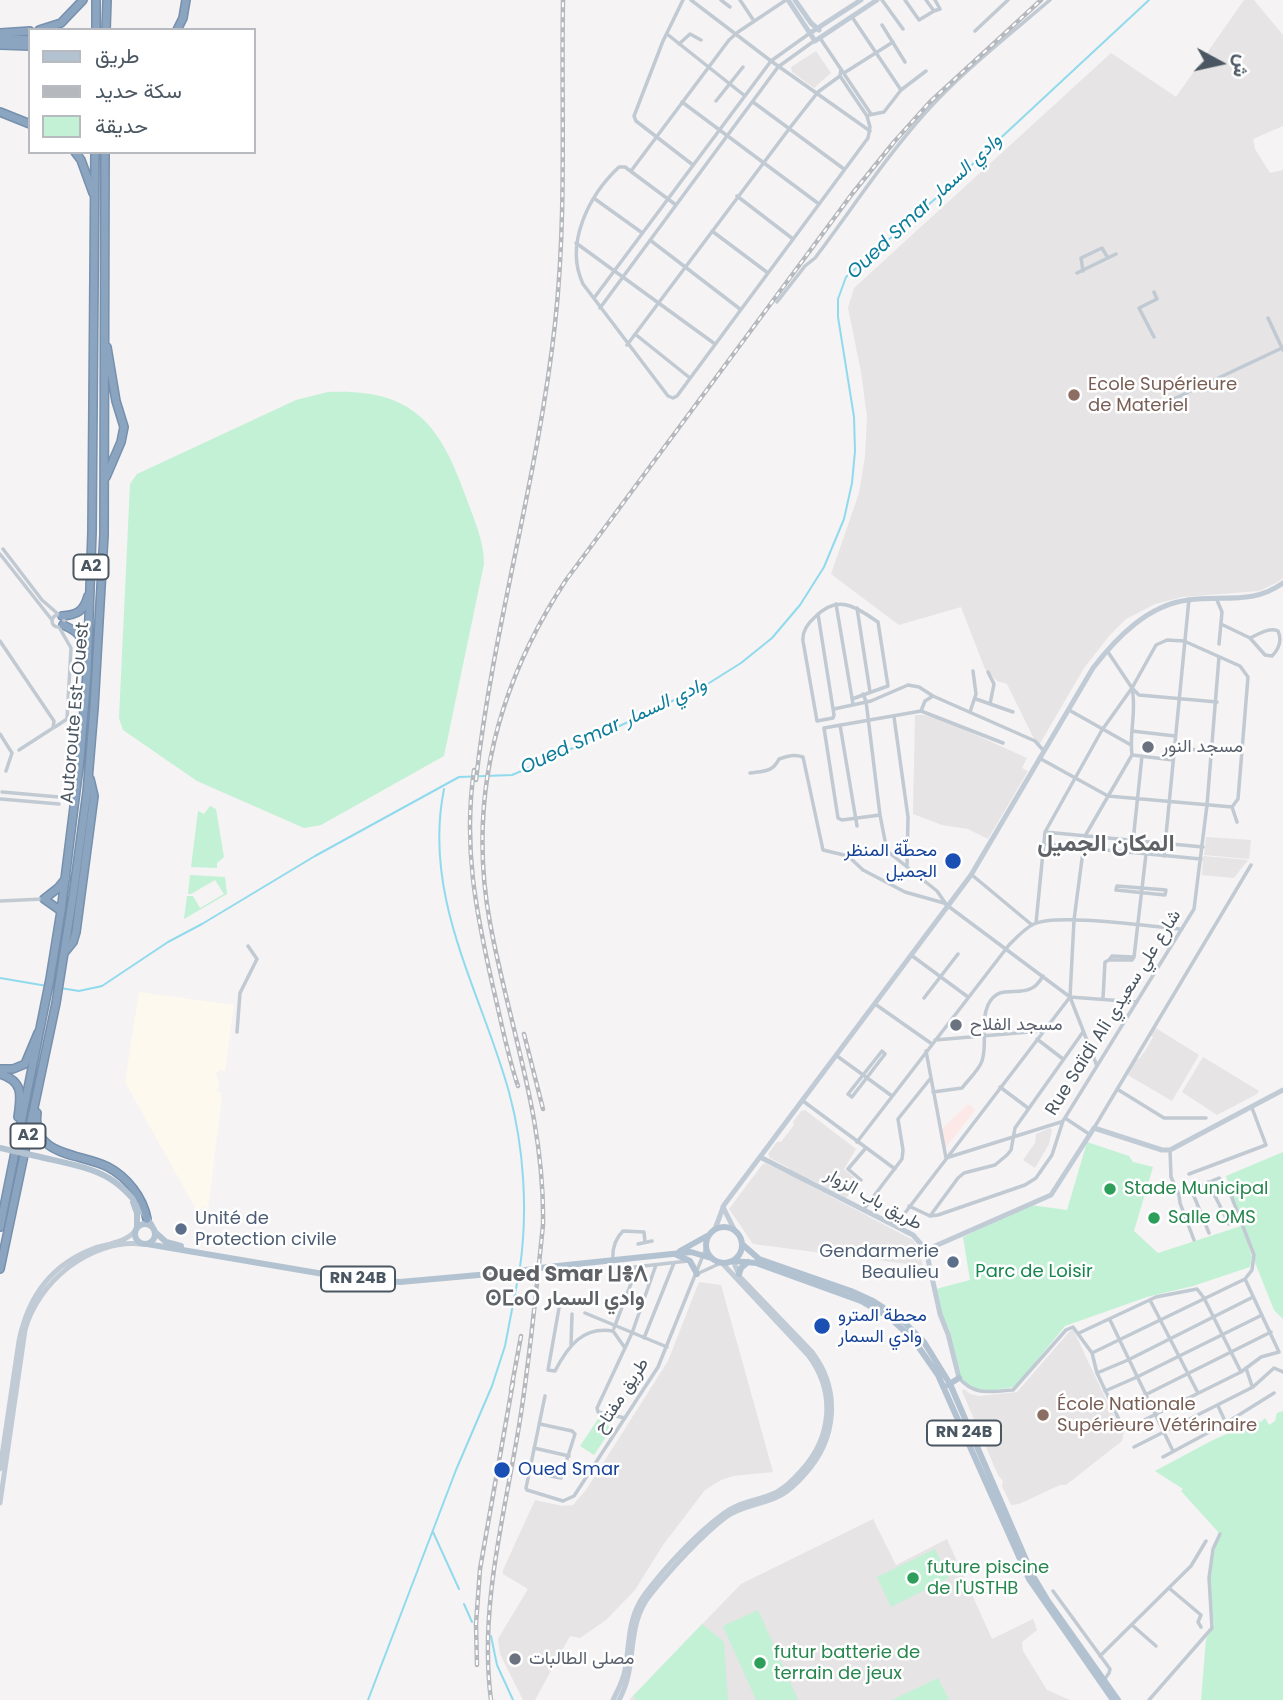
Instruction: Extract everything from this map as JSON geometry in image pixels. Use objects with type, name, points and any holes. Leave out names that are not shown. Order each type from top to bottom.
[{"type":"highway","points":[[45,28],[61,23],[83,0]]},
{"type":"highway","points":[[96,0],[96,28]]},
{"type":"highway","points":[[106,28],[107,0]]},
{"type":"highway","points":[[178,28],[186,0]]},
{"type":"highway","points":[[0,35],[28,31]]},
{"type":"highway","points":[[0,35],[28,40]]},
{"type":"highway","points":[[2,46],[28,46]]},
{"type":"highway","points":[[0,112],[28,125]]},
{"type":"highway","points":[[0,118],[28,125]]},
{"type":"highway","points":[[76,154],[95,197]]},
{"type":"highway","name":"Autoroute Est-Ouest","points":[[0,1227],[2,1206],[47,1000],[66,878],[80,759],[91,571],[95,154]]},
{"type":"highway","name":"Autoroute Est-Ouest","points":[[0,1269],[56,1003],[79,853],[88,771],[104,536],[106,154]]},
{"type":"highway","points":[[104,484],[121,442],[124,427],[116,401],[105,342]]},
{"type":"highway","points":[[61,621],[85,607],[91,571]]},
{"type":"highway","points":[[61,621],[75,630],[81,638],[87,673]]},
{"type":"highway","points":[[61,911],[44,899],[66,878]]},
{"type":"highway","points":[[0,1071],[25,1063],[43,1023]]},
{"type":"highway","points":[[0,1071],[15,1081],[21,1090],[17,1142]]},
{"type":"highway","points":[[42,1073],[36,1118],[36,1129],[41,1138],[58,1151],[116,1172],[139,1198],[151,1226]]},
{"type":"main road","points":[[790,0],[817,28],[819,38]]},
{"type":"main road","points":[[790,0],[810,33],[819,38]]},
{"type":"main road","points":[[810,33],[861,0]]},
{"type":"main road","points":[[819,38],[880,0]]},
{"type":"main road","points":[[613,1700],[625,1671],[631,1621],[643,1597],[721,1515],[736,1506],[775,1493],[790,1482],[817,1449],[826,1426],[826,1395],[821,1376],[813,1361],[722,1263],[711,1258],[705,1251],[706,1242],[723,1208],[971,874],[1093,668],[1107,650],[1127,630],[1168,605],[1189,600],[1217,600],[1268,594],[1283,583]]},
{"type":"main road","points":[[926,1250],[1051,1195],[1094,1128],[1162,1150],[1170,1150],[1283,1090]]},
{"type":"main road","points":[[0,1148],[101,1172],[128,1191],[151,1226],[166,1242],[206,1254]]},
{"type":"main road","name":"طريق باب الزوار","points":[[760,1157],[917,1238],[926,1250],[958,1376]]},
{"type":"main road","points":[[128,1191],[138,1213],[136,1240],[144,1244]]},
{"type":"main road","points":[[723,1208],[742,1244],[759,1259],[844,1292]]},
{"type":"main road","points":[[0,1469],[19,1341],[31,1301],[47,1280],[69,1261],[126,1238],[142,1224],[151,1226]]},
{"type":"main road","points":[[144,1244],[155,1238],[151,1226]]},
{"type":"main road","points":[[673,1255],[693,1246],[713,1231],[725,1227],[735,1231]]},
{"type":"main road","points":[[0,1503],[25,1330],[35,1304],[56,1278],[84,1258],[125,1244],[144,1244],[206,1254]]},
{"type":"main road","points":[[722,1263],[733,1261],[740,1253],[742,1244]]},
{"type":"main road","points":[[613,1261],[705,1251]]},
{"type":"main road","name":"RN 24B","points":[[206,1254],[347,1278],[400,1282],[613,1261]]},
{"type":"main road","points":[[673,1255],[690,1261],[697,1274]]},
{"type":"main road","points":[[619,1700],[629,1673],[636,1622],[653,1592],[724,1519],[743,1508],[776,1497],[793,1486],[807,1472],[821,1451],[830,1429],[831,1394],[821,1365],[739,1274],[733,1261]]},
{"type":"main road","name":"RN 24B","points":[[733,1261],[749,1262],[844,1292],[898,1324],[920,1347],[945,1382],[1029,1579],[1113,1700]]},
{"type":"main road","points":[[739,1274],[743,1265],[749,1262]]},
{"type":"main road","points":[[958,1376],[945,1382],[1033,1576],[1118,1700]]},
{"type":"street","points":[[683,0],[634,116],[636,121],[693,164]]},
{"type":"street","points":[[691,0],[734,35],[870,131]]},
{"type":"street","points":[[721,0],[730,7]]},
{"type":"street","points":[[740,0],[754,21]]},
{"type":"street","points":[[631,171],[734,35],[790,0]]},
{"type":"street","points":[[880,0],[903,29]]},
{"type":"street","points":[[905,0],[919,20],[940,9],[935,0]]},
{"type":"street","points":[[926,0],[934,11]]},
{"type":"street","points":[[975,31],[1008,0]]},
{"type":"street","points":[[778,302],[804,266],[819,253],[869,181],[928,110],[1050,0]]},
{"type":"street","points":[[852,17],[901,90]]},
{"type":"street","points":[[882,25],[905,62]]},
{"type":"street","points":[[593,299],[771,61],[810,33]]},
{"type":"street","points":[[667,34],[745,96]]},
{"type":"street","points":[[679,44],[690,34],[701,40]]},
{"type":"street","points":[[600,308],[778,67],[819,38],[869,115],[870,131],[866,142],[677,396],[670,398],[627,345],[593,299],[583,284],[576,269],[576,243],[595,199],[617,168],[623,166],[631,171],[676,205]]},
{"type":"street","points":[[627,345],[816,94],[893,42]]},
{"type":"street","points":[[716,101],[743,67]]},
{"type":"street","points":[[869,115],[884,112],[901,90],[926,71]]},
{"type":"street","points":[[682,102],[819,204]]},
{"type":"street","points":[[753,102],[845,169]]},
{"type":"street","points":[[737,196],[793,239]]},
{"type":"street","points":[[595,199],[642,233]]},
{"type":"street","points":[[712,231],[768,273]]},
{"type":"street","points":[[650,240],[741,309]]},
{"type":"street","points":[[576,243],[715,344]]},
{"type":"street","points":[[1083,271],[1081,258],[1102,248],[1108,258]]},
{"type":"street","points":[[1077,273],[1116,254]]},
{"type":"street","points":[[1154,292],[1157,299],[1139,308],[1154,337]]},
{"type":"street","points":[[1161,405],[1282,349],[1268,318]]},
{"type":"street","points":[[635,334],[690,377]]},
{"type":"street","points":[[1,550],[54,625],[61,621]]},
{"type":"street","points":[[1,550],[61,621],[71,655],[67,719],[19,750]]},
{"type":"street","points":[[1164,856],[1189,600]]},
{"type":"street","points":[[1217,600],[1222,612],[1219,644]]},
{"type":"street","points":[[836,604],[852,701]]},
{"type":"street","points":[[818,614],[833,718],[817,721],[803,636],[812,618],[827,606],[836,604],[858,608],[878,622],[888,686],[863,694],[833,709]]},
{"type":"street","points":[[858,608],[870,692]]},
{"type":"street","points":[[52,620],[61,621]]},
{"type":"street","points":[[1221,624],[1250,638],[1265,655],[1272,656],[1278,651],[1278,631],[1266,630],[1250,638]]},
{"type":"street","points":[[1034,924],[1045,832],[1102,730],[1132,688],[1156,645],[1167,640],[1184,641],[1240,666],[1248,677],[1238,799],[1231,807]]},
{"type":"street","points":[[0,641],[54,721],[53,728]]},
{"type":"street","points":[[1107,650],[1139,695],[1217,702]]},
{"type":"street","points":[[0,656],[7,651]]},
{"type":"street","name":"Rue Saïdi Ali شارع علي سعيدي","points":[[930,1216],[1003,1193],[1036,1178],[1052,1155],[1064,1119],[1194,909],[1203,847],[1219,657]]},
{"type":"street","points":[[970,712],[976,689],[973,671]]},
{"type":"street","points":[[988,672],[994,684],[990,705]]},
{"type":"street","points":[[852,701],[866,701],[908,685],[919,687],[933,696],[1035,741],[1045,752]]},
{"type":"street","points":[[1097,1066],[1070,997],[1074,920],[1085,836],[1132,755],[1136,704],[1132,688]]},
{"type":"street","points":[[863,694],[887,851],[940,895],[948,906]]},
{"type":"street","points":[[921,711],[925,701],[933,696]]},
{"type":"street","points":[[975,699],[1013,712]]},
{"type":"street","points":[[1069,710],[1131,745]]},
{"type":"street","points":[[880,815],[842,820],[838,818],[824,730],[827,726],[921,711],[1003,743]]},
{"type":"street","points":[[894,716],[908,817],[907,867]]},
{"type":"street","points":[[840,725],[857,825]]},
{"type":"street","points":[[1132,731],[1175,736]]},
{"type":"street","points":[[0,734],[12,753],[6,771]]},
{"type":"street","points":[[1174,748],[1212,751]]},
{"type":"street","points":[[1132,755],[1173,760]]},
{"type":"street","points":[[750,773],[770,771],[775,768],[779,759],[786,756],[803,757],[824,850],[844,854],[863,870],[905,892],[948,906],[1070,997],[1137,1002]]},
{"type":"street","points":[[1132,852],[1142,756]]},
{"type":"street","points":[[1041,759],[1108,796],[1231,807]]},
{"type":"street","points":[[1,792],[59,797]]},
{"type":"street","points":[[0,799],[4,796],[1,792]]},
{"type":"street","points":[[0,799],[58,804]]},
{"type":"street","points":[[1231,807],[1237,822]]},
{"type":"street","points":[[1045,832],[1203,847]]},
{"type":"street","points":[[1043,844],[1201,859]]},
{"type":"street","points":[[1102,999],[1105,965],[1109,960],[1132,960],[1134,957],[1146,854]]},
{"type":"street","points":[[1094,1128],[1251,865]]},
{"type":"street","points":[[971,874],[1034,924]]},
{"type":"street","points":[[1142,890],[1116,886],[1116,890],[1142,890],[1166,890],[1165,895],[1142,890]]},
{"type":"street","points":[[0,901],[44,899]]},
{"type":"street","points":[[857,1142],[1005,950],[1034,924],[1074,920],[1182,929]]},
{"type":"street","points":[[237,1032],[240,993],[257,959],[248,946]]},
{"type":"street","points":[[924,998],[958,954]]},
{"type":"street","points":[[911,956],[968,997]]},
{"type":"street","points":[[933,1092],[962,1088],[982,1061],[985,1018],[988,1004],[996,995],[1004,991],[1023,992],[1034,988],[1043,976]]},
{"type":"street","points":[[895,1226],[1070,997]]},
{"type":"street","points":[[876,1004],[933,1042],[1043,1031]]},
{"type":"street","points":[[909,1206],[930,1216],[964,1173],[995,1165],[1003,1160],[1028,1108],[1083,1032]]},
{"type":"street","points":[[1037,1039],[1063,1059]]},
{"type":"street","points":[[865,1076],[852,1097],[848,1094],[865,1076],[886,1054],[881,1051],[865,1076]]},
{"type":"street","points":[[926,1051],[946,1158]]},
{"type":"street","points":[[837,1055],[892,1096]]},
{"type":"street","points":[[864,1209],[902,1159],[898,1119],[930,1079]]},
{"type":"street","points":[[1000,1087],[1028,1108]]},
{"type":"street","points":[[1117,1089],[1164,1118],[1206,1118]]},
{"type":"street","points":[[803,1101],[895,1169]]},
{"type":"street","points":[[1189,1174],[1266,1144],[1252,1108]]},
{"type":"street","points":[[946,1158],[1064,1119],[1090,1135]]},
{"type":"street","points":[[862,1180],[848,1169],[865,1148]]},
{"type":"street","points":[[1170,1150],[1171,1177],[1194,1240]]},
{"type":"street","points":[[1092,1353],[1245,1279],[1252,1270],[1254,1255],[1224,1181],[1219,1178],[1179,1195]]},
{"type":"street","points":[[1208,1182],[1229,1224]]},
{"type":"street","points":[[1191,1189],[1209,1233]]},
{"type":"street","points":[[613,1261],[612,1252],[623,1231],[644,1232],[645,1242]]},
{"type":"street","points":[[638,1244],[652,1241]]},
{"type":"street","name":"طريق مفتاح","points":[[530,1472],[527,1490],[555,1500],[568,1500],[574,1496],[658,1367],[705,1251]]},
{"type":"street","points":[[617,1269],[690,1261]]},
{"type":"street","points":[[644,1338],[674,1263]]},
{"type":"street","points":[[697,1274],[722,1263]]},
{"type":"street","points":[[625,1418],[598,1412],[597,1408],[632,1333],[656,1265]]},
{"type":"street","points":[[625,1348],[614,1328],[637,1268]]},
{"type":"street","points":[[958,1376],[967,1386],[977,1391],[1013,1390],[1066,1330],[1073,1326],[1092,1353],[1097,1373],[1124,1430],[1241,1372],[1261,1357],[1279,1352],[1245,1279]]},
{"type":"street","points":[[1079,1333],[1150,1300],[1197,1289],[1241,1372]]},
{"type":"street","points":[[1097,1373],[1253,1297]]},
{"type":"street","points":[[1150,1300],[1198,1393]]},
{"type":"street","points":[[559,1308],[548,1370],[555,1371],[571,1346],[593,1330],[614,1328]]},
{"type":"street","points":[[585,1313],[614,1328],[667,1347]]},
{"type":"street","points":[[571,1346],[572,1314]]},
{"type":"street","points":[[1105,1391],[1262,1315]]},
{"type":"street","points":[[1110,1320],[1173,1451]]},
{"type":"street","points":[[1115,1410],[1272,1332]]},
{"type":"street","points":[[551,1356],[562,1357]]},
{"type":"street","points":[[1246,1368],[1253,1387]]},
{"type":"street","points":[[1134,1447],[1253,1387],[1274,1368],[1283,1372]]},
{"type":"street","points":[[1163,1457],[1226,1423],[1273,1392]]},
{"type":"street","points":[[539,1423],[574,1432],[560,1479],[530,1472],[534,1448],[539,1423],[545,1396]]},
{"type":"street","points":[[1218,1406],[1226,1423]]},
{"type":"street","points":[[534,1448],[569,1456]]},
{"type":"street","points":[[1149,1700],[1211,1630],[1213,1623],[1209,1578],[1213,1549],[1220,1534]]},
{"type":"street","points":[[1100,1656],[1191,1566],[1206,1541]]},
{"type":"street","points":[[1169,1588],[1201,1615],[1198,1622],[1201,1628]]},
{"type":"street","points":[[1053,1591],[1110,1671],[1104,1680]]},
{"type":"street","points":[[1132,1625],[1156,1646]]},
{"type":"shaded area","name":"Ecole Supérieure de Materiel","points":[[1244,0],[1254,0],[1283,35],[1283,126],[1253,139],[1255,149],[1270,173],[1283,170],[1283,578],[1259,591],[1183,597],[1155,604],[1126,619],[1084,668],[1038,747],[1007,684],[997,681],[985,669],[961,607],[899,625],[831,574],[859,493],[865,456],[867,417],[848,308],[854,288],[1111,53],[1176,97]]},
{"type":"shaded area","points":[[816,51],[831,73],[814,88],[792,72],[791,67]]},
{"type":"shaded area","points":[[915,715],[943,720],[1027,758],[1022,768],[1028,771],[988,839],[968,829],[942,825],[913,814]]},
{"type":"shaded area","points":[[1206,837],[1251,840],[1249,859],[1204,855]]},
{"type":"shaded area","points":[[1203,856],[1248,860],[1234,878],[1202,875]]},
{"type":"shaded area","points":[[139,992],[234,1005],[225,1072],[221,1070],[216,1073],[219,1084],[217,1092],[220,1092],[222,1097],[208,1211],[206,1206],[197,1211],[125,1082]]},
{"type":"shaded area","points":[[1154,1027],[1199,1055],[1172,1101],[1126,1074],[1136,1057],[1139,1059],[1145,1051],[1153,1037],[1150,1035]]},
{"type":"shaded area","points":[[1203,1057],[1259,1091],[1217,1115],[1182,1092]]},
{"type":"shaded area","points":[[968,1104],[975,1110],[943,1151],[939,1132]]},
{"type":"shaded area","points":[[805,1110],[856,1149],[844,1169],[859,1182],[846,1198],[810,1179],[807,1184],[913,1240],[919,1249],[923,1266],[753,1244],[729,1209],[765,1163],[788,1174],[789,1168],[770,1158],[768,1154],[777,1142],[781,1142],[801,1111]]},
{"type":"shaded area","points":[[1050,1128],[1052,1130],[1049,1144],[1035,1168],[1023,1160],[1035,1143],[1036,1134]]},
{"type":"shaded area","points":[[699,1282],[721,1285],[773,1472],[733,1476],[705,1490],[663,1545],[635,1590],[606,1620],[580,1638],[570,1636],[535,1700],[523,1700],[500,1654],[498,1639],[528,1589],[503,1574],[503,1570],[535,1500],[562,1506],[573,1505],[586,1490],[668,1361]]},
{"type":"shaded area","name":"École Nationale Supérieure Vétérinaire","points":[[1073,1329],[1110,1408],[1124,1431],[1122,1441],[1066,1485],[1011,1505],[1002,1486],[1003,1481],[962,1391],[964,1389],[979,1396],[1017,1392]]},
{"type":"shaded area","points":[[873,1519],[896,1565],[947,1539],[992,1639],[1033,1619],[1037,1630],[1022,1642],[1023,1651],[1047,1690],[1070,1700],[629,1700],[741,1584]]},
{"type":"green space","points":[[328,392],[357,392],[381,396],[402,404],[419,415],[433,430],[456,471],[466,497],[480,538],[484,564],[444,756],[321,825],[304,828],[197,781],[123,730],[119,718],[130,484],[137,474],[296,400]]},
{"type":"green space","points":[[210,806],[216,809],[224,857],[217,863],[217,868],[191,867],[198,811],[204,814]]},
{"type":"green space","points":[[190,875],[225,877],[227,894],[184,919],[187,896],[193,896],[200,908],[224,894],[215,880],[188,894]]},
{"type":"green space","name":"Parc de Loisir","points":[[1087,1142],[1129,1156],[1133,1162],[1153,1167],[1134,1231],[1158,1253],[1241,1226],[1226,1176],[1283,1152],[1283,1319],[1274,1310],[1248,1245],[1252,1257],[1250,1267],[1193,1286],[1147,1297],[1065,1326],[1015,1387],[975,1390],[968,1386],[959,1372],[949,1328],[944,1325],[936,1289],[970,1280],[963,1237],[1030,1205],[1067,1210]]},
{"type":"green space","points":[[1283,1411],[1283,1700],[1201,1700],[1206,1639],[1214,1626],[1209,1580],[1220,1534],[1181,1491],[1183,1489],[1155,1471],[1255,1421],[1261,1422],[1265,1418],[1269,1425],[1275,1421],[1277,1413]]},
{"type":"green space","points":[[598,1419],[612,1428],[594,1455],[580,1446]]},
{"type":"green space","name":"future piscine de l'USTHB","points":[[935,1549],[949,1578],[891,1607],[877,1577]]},
{"type":"green space","name":"futur batterie de terrain de jeux","points":[[758,1610],[798,1700],[756,1700],[723,1626]]},
{"type":"green space","points":[[702,1624],[724,1642],[728,1700],[636,1700],[633,1696]]},
{"type":"green space","points":[[938,1678],[949,1700],[892,1700]]},
{"type":"waterway","name":"Oued Smar وادي السمار","points":[[60,988],[79,991],[102,986],[168,942],[315,856],[459,777],[512,775],[552,758],[706,685],[741,663],[772,638],[800,605],[824,567],[844,519],[852,483],[854,417],[838,317],[838,299],[846,277],[935,199],[1149,0]]},
{"type":"waterway","points":[[444,789],[439,829],[441,868],[448,906],[458,944],[509,1092],[518,1135],[524,1202],[520,1267]]},
{"type":"waterway","name":"Oued Smar وادي السمار","points":[[0,978],[47,986]]},
{"type":"waterway","points":[[368,1700],[456,1470],[492,1386],[505,1346],[519,1273]]},
{"type":"waterway","points":[[433,1532],[459,1589]]},
{"type":"waterway","points":[[464,1604],[472,1622]]},
{"type":"waterway","points":[[491,1636],[497,1665],[513,1700]]},
{"type":"railway","points":[[476,780],[493,666],[538,439],[555,324],[561,243],[563,0]]},
{"type":"railway","points":[[491,1700],[488,1666],[491,1597],[500,1528],[523,1401],[543,1225],[542,1186],[532,1110],[490,923],[484,877],[482,831],[486,787],[506,702],[522,660],[566,580],[852,194],[930,102],[1041,0]]},
{"type":"railway","points":[[474,770],[470,826],[473,879],[487,959],[518,1086]]},
{"type":"railway","points":[[524,1034],[543,1109]]},
{"type":"railway","points":[[511,1390],[521,1336]]},
{"type":"railway","points":[[477,1665],[476,1624],[480,1569],[513,1382]]},
{"type":"place","name":"Ecole Supérieure de Materiel","points":[[1074,395]]},
{"type":"place","name":"مسجد النور","points":[[1148,747]]},
{"type":"place","name":"محطّة المنظر الجميل","points":[[953,861]]},
{"type":"place","name":"مسجد الفلاح","points":[[956,1025]]},
{"type":"place","name":"Stade Municipal","points":[[1110,1189]]},
{"type":"place","name":"Salle OMS","points":[[1154,1218]]},
{"type":"place","name":"Unité de Protection civile","points":[[181,1229]]},
{"type":"place","name":"Gendarmerie Beaulieu","points":[[953,1262]]},
{"type":"place","name":"محطة المترو وادي السمار","points":[[822,1326]]},
{"type":"place","name":"École Nationale Supérieure Vétérinaire","points":[[1043,1415]]},
{"type":"place","name":"Oued Smar","points":[[502,1470]]},
{"type":"place","name":"future piscine de l'USTHB","points":[[913,1578]]},
{"type":"place","name":"مصلى الطالبات","points":[[515,1659]]},
{"type":"place","name":"futur batterie de terrain de jeux","points":[[760,1663]]},
{"type":"district","name":"المكان الجميل","points":[[1106,845]]},
{"type":"district","name":"Oued Smar ⵡⴻⴷ ⵙⵎⴰⵔ وادي السمار","points":[[565,1288]]}]
